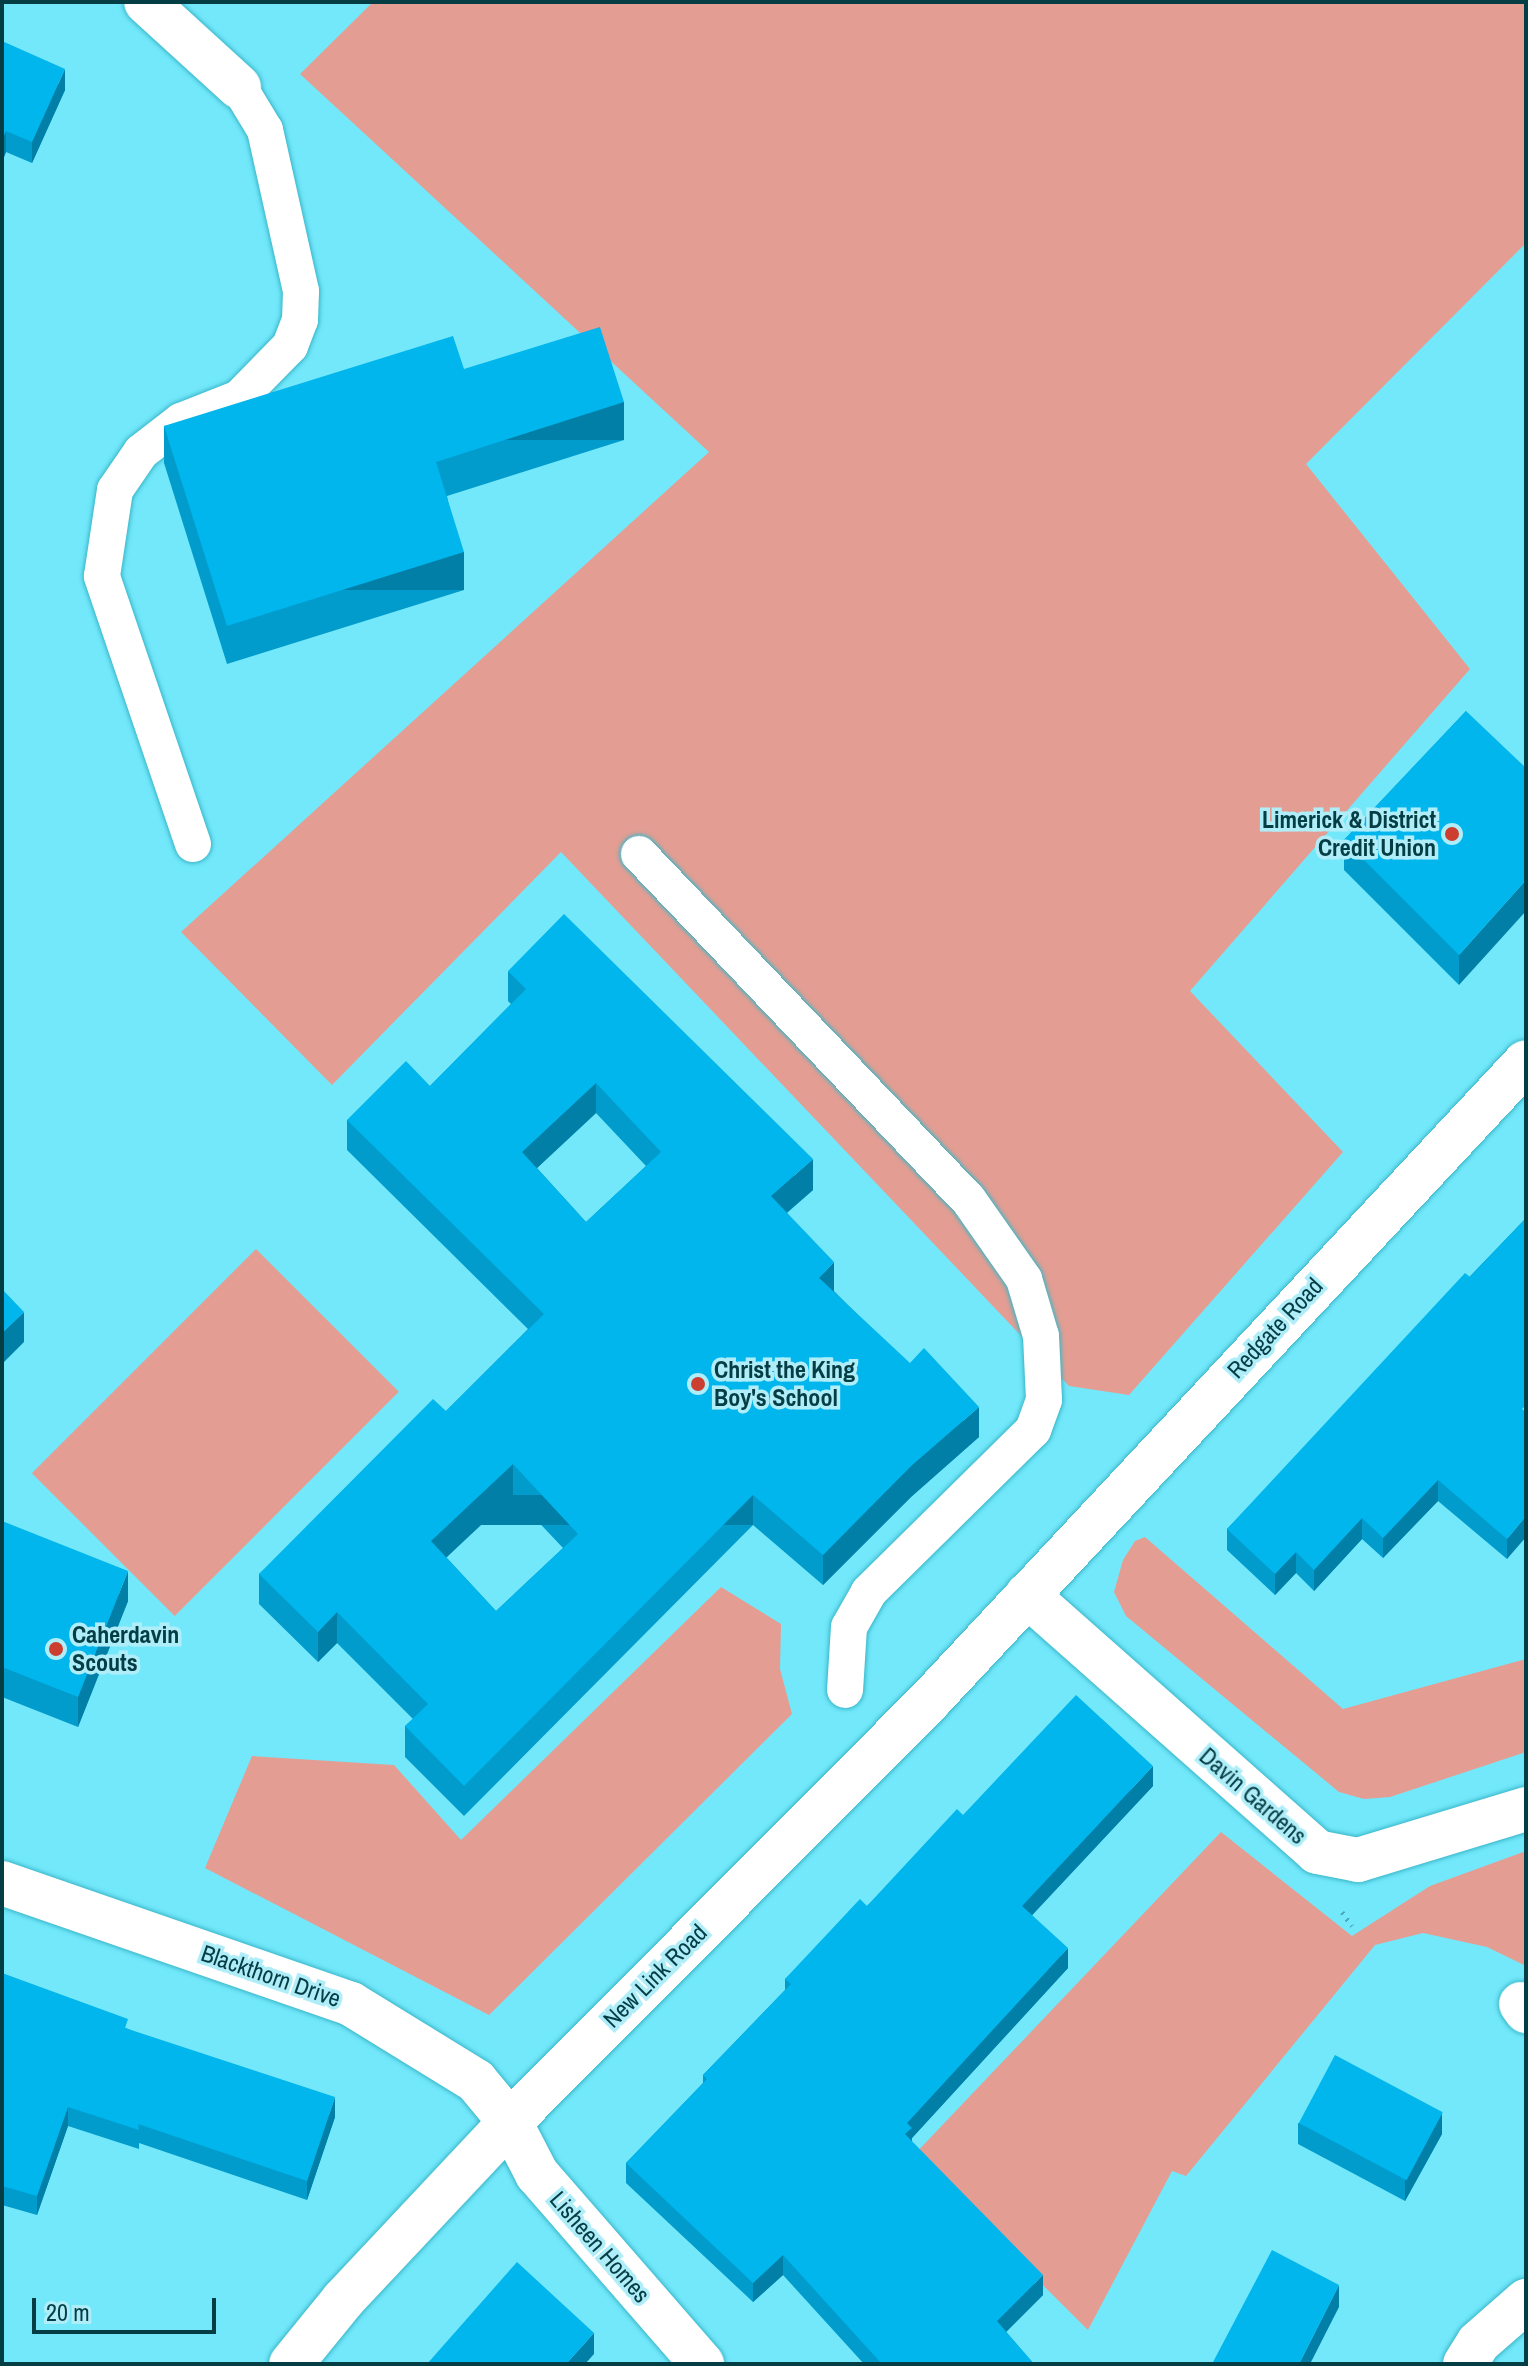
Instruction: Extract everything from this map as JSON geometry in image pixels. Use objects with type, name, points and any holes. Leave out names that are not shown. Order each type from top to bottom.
[{"type":"street","points":[[146,2],[239,87]]},
{"type":"street","name":"Redgate Road","points":[[1027,1595],[1526,1062]]},
{"type":"street","name":"Davin Gardens","points":[[1027,1595],[1317,1852],[1358,1860],[1526,1809]]},
{"type":"street","name":"New Link Road","points":[[291,2364],[350,2292],[510,2122],[1027,1595]]},
{"type":"street","name":"Blackthorn Drive","points":[[2,1883],[351,2004],[476,2081],[510,2122]]},
{"type":"street","name":"Lisheen Homes","points":[[510,2122],[537,2174],[702,2364]]},
{"type":"street","points":[[1465,2364],[1478,2343],[1526,2301]]},
{"type":"lane","points":[[193,844],[102,576],[115,490],[141,452],[181,421],[239,398],[290,346],[300,320],[301,291],[265,130],[239,87]]},
{"type":"lane","points":[[639,854],[968,1199],[1024,1279],[1041,1336],[1044,1400],[1033,1430],[869,1592],[849,1627],[845,1690]]},
{"type":"path","points":[[62,2364],[131,2364]]},
{"type":"shaded area","points":[[373,2],[1526,2],[1526,243],[1306,464],[1470,669],[1190,991],[1343,1152],[1129,1395],[1069,1386],[561,852],[332,1085],[181,932],[709,452],[300,74]]},
{"type":"shaded area","points":[[256,1249],[399,1392],[175,1616],[32,1473]]},
{"type":"shaded area","points":[[1145,1537],[1343,1709],[1526,1659],[1526,1752],[1390,1797],[1364,1799],[1339,1792],[1126,1616],[1114,1592],[1123,1560],[1135,1541]]},
{"type":"shaded area","points":[[721,1587],[781,1624],[780,1669],[792,1714],[489,2015],[205,1868],[252,1756],[394,1765],[461,1840]]},
{"type":"shaded area","points":[[1221,1832],[1352,1936],[1430,1886],[1526,1851],[1526,1966],[1487,1947],[1423,1933],[1375,1945],[1186,2176],[1172,2171],[1088,2330],[913,2156]]},
{"type":"building","points":[[2,41],[65,69],[32,142],[6,131],[2,140]]},
{"type":"building","points":[[600,327],[624,402],[436,462],[464,552],[227,626],[164,426],[453,336],[464,369]]},
{"type":"building","name":"Limerick & District Credit Union","points":[[1466,711],[1526,768],[1526,880],[1459,955],[1344,840]]},
{"type":"building","name":"Christ the King Boy's School","points":[[564,914],[813,1159],[771,1196],[834,1262],[819,1278],[910,1363],[924,1348],[979,1407],[911,1466],[823,1555],[753,1495],[464,1786],[405,1726],[428,1704],[337,1612],[318,1632],[259,1574],[433,1399],[446,1411],[544,1314],[347,1120],[406,1061],[430,1086],[526,989],[508,971]],"holes":[[[596,1083],[661,1152],[586,1222],[522,1152]],[[513,1464],[578,1534],[496,1611],[431,1541]]]},
{"type":"building","points":[[1526,1218],[1526,1405],[1522,1409],[1526,1412],[1526,1516],[1507,1539],[1438,1480],[1383,1538],[1362,1518],[1314,1570],[1296,1552],[1275,1574],[1227,1529],[1465,1273],[1470,1277]]},
{"type":"building","points":[[2,1289],[24,1312],[2,1333]]},
{"type":"building","name":"Caherdavin Scouts","points":[[2,1521],[128,1571],[78,1697],[2,1667]]},
{"type":"building","points":[[1076,1695],[1153,1766],[1022,1906],[1068,1948],[907,2123],[912,2128],[905,2134],[1043,2275],[997,2321],[1034,2364],[882,2364],[783,2255],[753,2283],[626,2163],[707,2079],[703,2075],[791,1984],[785,1979],[860,1899],[867,1906],[957,1809],[963,1815]]},
{"type":"building","points":[[2,1973],[128,2019],[125,2028],[335,2097],[307,2181],[138,2124],[139,2130],[68,2107],[37,2196],[2,2186]]},
{"type":"building","points":[[1335,2055],[1443,2112],[1407,2180],[1299,2123]]},
{"type":"building","points":[[1272,2250],[1339,2285],[1299,2364],[1212,2364]]},
{"type":"building","points":[[517,2262],[594,2333],[566,2364],[427,2364]]},
{"type":"place","name":"Limerick & District Credit Union","points":[[1452,834]]},
{"type":"place","name":"Christ the King Boy's School","points":[[698,1384]]},
{"type":"place","name":"Caherdavin Scouts","points":[[56,1649]]}]
